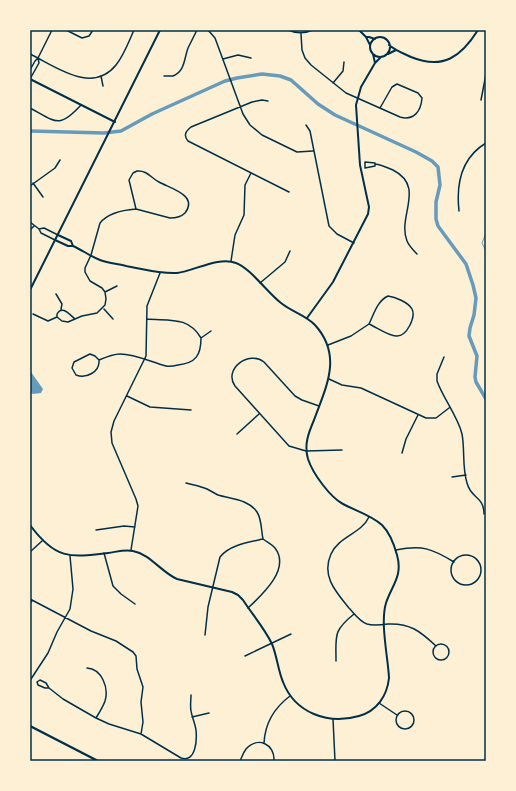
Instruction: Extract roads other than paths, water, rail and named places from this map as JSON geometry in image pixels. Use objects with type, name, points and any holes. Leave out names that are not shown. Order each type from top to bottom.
[{"type":"highway","points":[[30,726],[98,761]]},
{"type":"street","points":[[30,70],[38,58],[52,30]]},
{"type":"street","points":[[66,30],[79,37],[89,36],[93,30]]},
{"type":"street","points":[[30,54],[76,77],[87,79],[101,76],[116,65],[134,30]]},
{"type":"street","points":[[30,290],[160,30]]},
{"type":"street","points":[[164,76],[173,76],[180,71],[197,30]]},
{"type":"street","points":[[208,30],[215,38],[243,114],[250,126],[262,135],[297,152],[313,151]]},
{"type":"street","points":[[288,30],[302,34],[313,30]]},
{"type":"street","points":[[359,30],[366,37],[376,63]]},
{"type":"street","points":[[366,37],[375,39],[384,38],[389,45],[396,50],[418,60],[439,62],[457,55],[464,49],[478,30]]},
{"type":"street","points":[[302,34],[302,50],[305,58],[311,65],[346,93],[380,108],[404,118],[413,117],[417,114],[422,98],[420,95],[397,84],[392,87],[380,108]]},
{"type":"street","points":[[370,46],[375,39]]},
{"type":"street","points":[[386,54],[390,48],[389,45]]},
{"type":"street","points":[[307,318],[334,282],[368,214],[369,207],[360,165],[356,105],[357,98],[361,87],[376,63],[381,57],[396,50]]},
{"type":"street","points":[[373,54],[381,57]]},
{"type":"street","points":[[223,59],[238,55],[251,58]]},
{"type":"street","points":[[38,58],[38,63],[30,79],[114,123]]},
{"type":"street","points":[[333,83],[343,71],[344,62]]},
{"type":"street","points":[[481,100],[486,74]]},
{"type":"street","points":[[101,76],[104,86]]},
{"type":"street","points":[[268,101],[256,101],[240,106],[191,127],[186,131],[185,135],[188,141],[289,192]]},
{"type":"street","points":[[30,108],[54,120],[61,121],[68,118],[81,105]]},
{"type":"street","points":[[306,125],[310,131],[329,226],[337,234],[354,243]]},
{"type":"street","points":[[459,211],[458,193],[462,172],[466,163],[474,153],[486,143]]},
{"type":"street","points":[[30,186],[55,168],[60,160]]},
{"type":"street","points":[[364,165],[365,162],[374,162],[389,168],[399,173],[408,183],[410,191],[406,236],[410,247],[417,254]]},
{"type":"street","points":[[360,165],[364,165],[365,168],[375,166],[376,164]]},
{"type":"street","points":[[57,317],[65,322],[97,313],[103,308],[106,299],[105,292],[102,288],[90,281],[85,268],[91,255],[98,228],[104,219],[113,214],[136,209],[175,218],[184,214],[188,202],[186,196],[182,192],[159,182],[147,173],[137,171],[133,173],[129,180],[136,209]]},
{"type":"street","points":[[231,261],[234,235],[244,215],[245,185],[251,173]]},
{"type":"street","points":[[34,183],[43,197]]},
{"type":"street","points":[[30,222],[39,229],[41,233],[103,260],[160,273],[179,273],[220,261],[231,261],[241,265],[282,304],[307,318],[320,331],[328,345],[331,361],[329,379],[308,436],[306,451],[312,468],[330,494],[344,504],[379,522],[386,530],[398,561],[396,583],[386,604],[385,625],[389,678],[386,692],[379,703],[369,712],[361,716],[345,719],[320,717],[304,709],[290,696],[283,683],[271,643],[241,598],[235,593],[173,577],[142,554],[131,550],[70,556],[56,551],[42,541],[30,525]]},
{"type":"street","points":[[30,230],[34,226]]},
{"type":"street","points":[[39,229],[44,228],[71,241],[73,246]]},
{"type":"street","points":[[260,283],[285,262],[290,251]]},
{"type":"street","points":[[131,550],[138,514],[137,503],[112,443],[111,435],[113,425],[145,360],[147,352],[148,303],[160,273]]},
{"type":"street","points":[[105,292],[117,286]]},
{"type":"street","points":[[56,294],[62,304],[61,309],[57,312],[57,317]]},
{"type":"street","points":[[328,345],[351,336],[369,324],[382,298],[388,296],[394,297],[409,305],[412,309],[412,319],[403,334],[399,336],[392,335],[369,324]]},
{"type":"street","points":[[103,308],[113,319]]},
{"type":"street","points":[[61,309],[65,310],[75,319]]},
{"type":"street","points":[[34,314],[48,321],[57,317]]},
{"type":"street","points":[[99,360],[118,354],[170,366],[188,363],[195,359],[199,353],[201,338],[195,328],[185,322],[147,319]]},
{"type":"street","points":[[201,338],[212,331]]},
{"type":"street","points":[[87,355],[93,355],[99,360],[97,370],[84,376],[76,375],[72,371],[72,365],[74,362],[87,355]]},
{"type":"street","points":[[444,357],[437,374],[436,381],[462,434],[466,476],[469,489],[484,506],[484,514]]},
{"type":"street","points":[[319,406],[302,400],[296,396],[264,362],[257,358],[247,359],[237,365],[232,373],[232,380],[235,386],[286,444],[292,448],[306,451],[342,450]]},
{"type":"street","points":[[329,379],[342,385],[361,388],[426,418],[433,419],[440,416],[450,408]]},
{"type":"street","points":[[127,396],[150,407],[191,410]]},
{"type":"street","points":[[237,434],[259,414]]},
{"type":"street","points":[[402,453],[406,439],[418,415]]},
{"type":"street","points":[[452,477],[466,476]]},
{"type":"street","points":[[186,483],[205,488],[218,495],[241,501],[252,506],[257,512],[260,520],[263,539]]},
{"type":"street","points":[[370,517],[364,525],[338,543],[330,555],[328,566],[331,584],[361,621],[367,624],[399,624],[413,628],[422,633],[436,646]]},
{"type":"street","points":[[96,530],[124,526],[135,528]]},
{"type":"street","points":[[205,635],[212,587],[218,561],[225,552],[252,540],[263,539],[273,546],[277,552],[279,566],[268,590],[248,608]]},
{"type":"street","points":[[30,552],[42,541]]},
{"type":"street","points":[[395,550],[412,547],[425,548],[438,552],[454,562]]},
{"type":"street","points":[[104,553],[113,586],[121,594],[136,604]]},
{"type":"street","points":[[466,554],[476,559],[482,568],[477,580],[473,584],[467,585],[457,582],[452,578],[451,572],[454,562],[456,558],[466,554]]},
{"type":"street","points":[[49,688],[38,685],[37,682],[30,679],[48,653],[57,632],[70,609],[73,586],[70,556]]},
{"type":"street","points":[[30,604],[31,600],[91,631],[123,645],[133,652],[136,656],[137,669],[142,687],[141,702],[144,722],[141,734]]},
{"type":"street","points":[[336,661],[337,632],[342,624],[354,614]]},
{"type":"street","points":[[245,656],[291,634]]},
{"type":"street","points":[[440,644],[447,647],[448,654],[445,658],[440,659],[435,657],[433,653],[436,646],[440,644]]},
{"type":"street","points":[[87,668],[92,668],[98,672],[106,687],[105,701],[96,718]]},
{"type":"street","points":[[37,682],[40,680],[46,683],[49,688],[69,703],[96,718],[109,724],[141,734],[181,758],[186,759],[192,756],[196,743],[196,729],[192,716],[191,695]]},
{"type":"street","points":[[264,743],[270,717],[279,705],[290,696]]},
{"type":"street","points":[[379,703],[397,715]]},
{"type":"street","points":[[403,711],[410,713],[414,721],[413,725],[409,729],[404,730],[399,728],[396,719],[397,715],[403,711]]},
{"type":"street","points":[[192,716],[209,713]]},
{"type":"street","points":[[333,719],[335,761]]},
{"type":"street","points":[[240,761],[246,749],[250,745],[260,742],[272,749],[275,755],[274,761]]},
{"type":"water","points":[[30,368],[31,372],[43,389],[41,393],[33,394],[30,392]]},
{"type":"waterway","points":[[30,131],[104,133],[121,131],[152,114],[225,81],[262,74],[280,76],[291,80],[318,104],[335,115],[416,152],[432,161],[438,167],[440,185],[436,202],[436,219],[438,226],[466,264],[476,298],[469,336],[477,356],[476,382],[486,399]]},
{"type":"waterway","points":[[486,233],[482,243],[486,251]]}]
